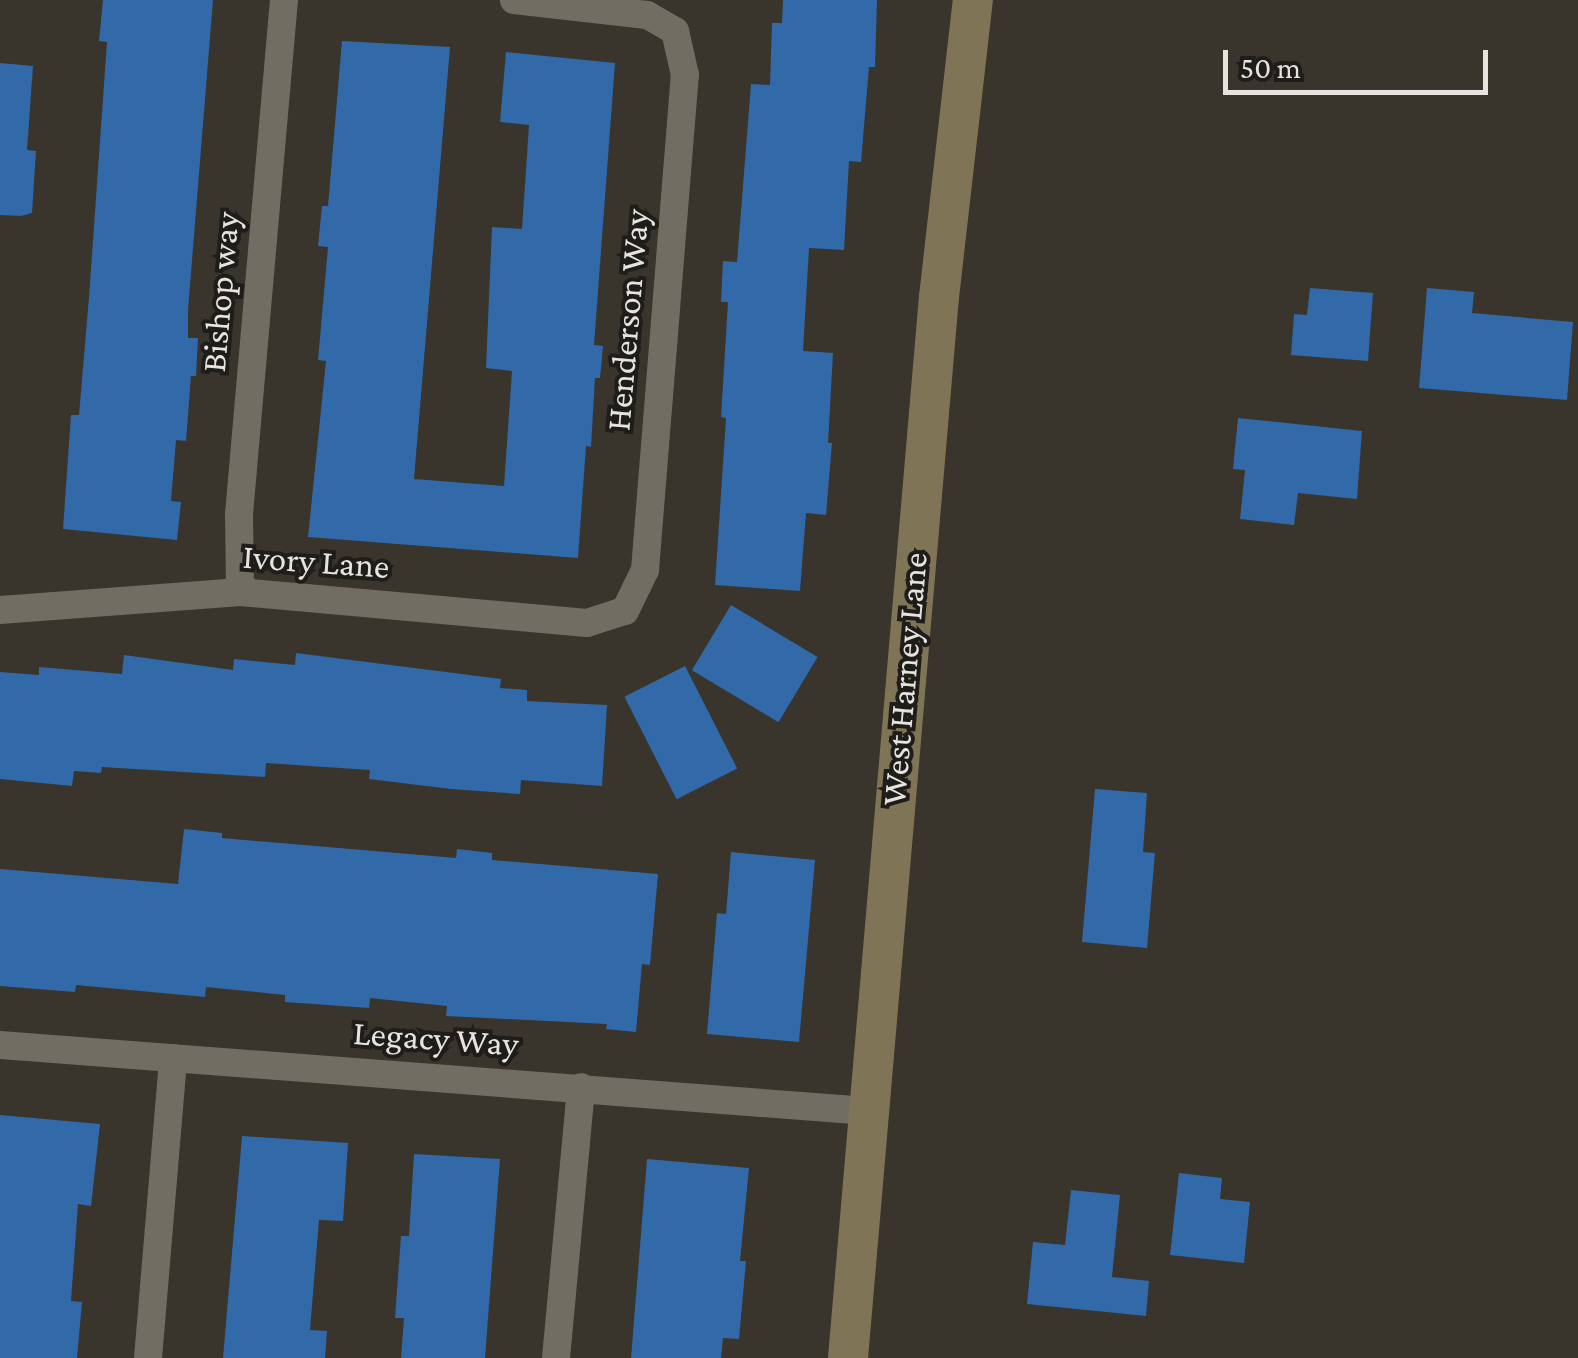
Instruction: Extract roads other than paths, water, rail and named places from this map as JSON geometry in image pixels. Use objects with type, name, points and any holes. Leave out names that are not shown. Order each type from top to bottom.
[{"type":"main road","name":"West Harney Lane","points":[[848,1358],[938,297],[973,0]]},
{"type":"street","name":"Bishop way","points":[[240,592],[239,514],[284,0]]},
{"type":"street","name":"Henderson Way","points":[[514,0],[647,14],[675,31],[684,74],[645,570],[624,611]]},
{"type":"street","name":"Ivory Lane","points":[[0,610],[240,592],[587,622],[624,611]]},
{"type":"street","name":"Legacy Way","points":[[0,1046],[867,1111]]},
{"type":"street","points":[[148,1358],[173,1058]]},
{"type":"street","points":[[556,1358],[580,1087]]}]
